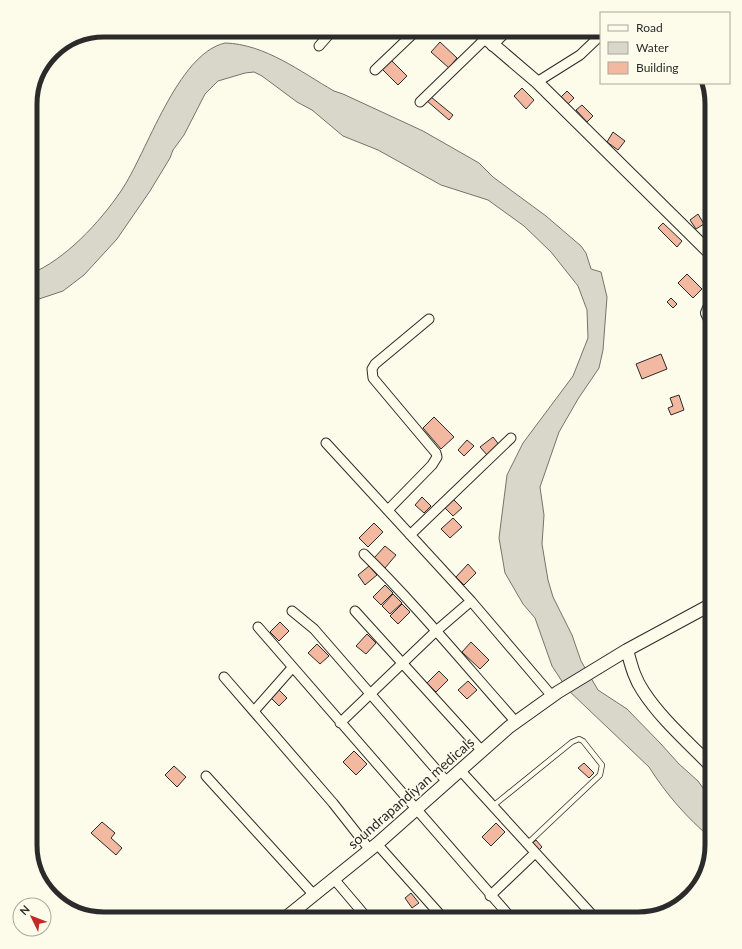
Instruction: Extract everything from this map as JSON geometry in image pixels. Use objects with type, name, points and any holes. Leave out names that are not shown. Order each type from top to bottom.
[{"type":"main road","points":[[484,37],[538,82],[705,248]]},
{"type":"main road","name":"soundrapandiyan medicals","points":[[295,912],[374,847],[516,722],[555,694],[627,650],[705,608]]},
{"type":"main road","points":[[627,650],[632,668],[642,690],[653,704],[705,760]]},
{"type":"street","points":[[319,46],[327,37]]},
{"type":"street","points":[[375,70],[409,37]]},
{"type":"street","points":[[420,102],[489,42],[497,37]]},
{"type":"street","points":[[538,82],[580,55],[599,37]]},
{"type":"street","points":[[388,510],[432,465],[437,457],[436,453],[373,378],[372,369],[375,364],[428,319]]},
{"type":"street","points":[[410,535],[511,438]]},
{"type":"street","points":[[326,443],[555,694]]},
{"type":"street","points":[[364,554],[403,593],[435,632],[516,722]]},
{"type":"street","points":[[340,723],[435,632],[471,601]]},
{"type":"street","points":[[292,611],[314,630],[447,782]]},
{"type":"street","points":[[355,611],[404,663],[482,751]]},
{"type":"street","points":[[258,627],[505,912]]},
{"type":"street","points":[[254,710],[292,668]]},
{"type":"street","points":[[224,677],[333,803],[437,912]]},
{"type":"street","points":[[460,770],[590,912]]},
{"type":"street","points":[[206,776],[314,895]]},
{"type":"street","points":[[490,896],[535,853]]},
{"type":"street","points":[[334,879],[362,912]]},
{"type":"lane","points":[[493,806],[572,742],[579,739],[583,741],[602,765],[600,775],[527,844]]},
{"type":"water","points":[[225,43],[254,48],[282,60],[334,91],[423,131],[479,163],[493,177],[546,216],[581,246],[586,253],[591,269],[601,272],[607,297],[603,350],[599,368],[578,399],[559,432],[540,487],[544,515],[542,544],[548,580],[553,597],[572,635],[581,661],[598,690],[627,709],[679,764],[698,781],[705,791],[705,833],[694,823],[662,787],[649,767],[567,689],[552,666],[535,618],[523,604],[505,573],[499,538],[507,475],[523,443],[573,376],[588,338],[587,310],[578,286],[551,252],[524,226],[488,200],[441,185],[378,150],[343,136],[312,110],[297,102],[262,76],[254,72],[245,73],[218,81],[205,94],[184,135],[173,150],[170,158],[150,191],[117,239],[84,275],[63,291],[37,300],[37,271],[69,250],[103,215],[121,191],[131,174],[165,107],[178,85],[192,65],[208,51]]},
{"type":"building","points":[[440,42],[457,58],[449,68],[431,52]]},
{"type":"building","points":[[391,60],[407,76],[398,85],[382,69]]},
{"type":"building","points":[[522,88],[534,100],[526,109],[514,96]]},
{"type":"building","points":[[567,91],[574,98],[567,105],[560,98]]},
{"type":"building","points":[[431,97],[453,115],[449,120],[427,101]]},
{"type":"building","points":[[582,105],[593,116],[587,122],[576,110]]},
{"type":"building","points":[[613,132],[625,141],[618,150],[607,142]]},
{"type":"building","points":[[698,214],[704,224],[696,229],[690,220]]},
{"type":"building","points":[[663,223],[682,241],[677,247],[658,228]]},
{"type":"building","points":[[687,274],[702,289],[693,298],[678,283]]},
{"type":"building","points":[[671,298],[677,304],[673,308],[667,302]]},
{"type":"building","points":[[661,354],[667,369],[642,379],[636,364]]},
{"type":"building","points":[[679,395],[684,410],[671,415],[668,408],[673,406],[670,398]]},
{"type":"building","points":[[434,417],[454,437],[441,449],[423,428]]},
{"type":"building","points":[[493,437],[500,446],[488,456],[480,447]]},
{"type":"building","points":[[467,440],[474,446],[464,456],[458,450]]},
{"type":"building","points":[[422,497],[431,506],[424,513],[415,505]]},
{"type":"building","points":[[453,499],[462,508],[453,516],[445,508]]},
{"type":"building","points":[[453,518],[462,527],[450,538],[441,529]]},
{"type":"building","points":[[374,523],[383,532],[368,547],[359,538]]},
{"type":"building","points":[[385,546],[396,555],[385,568],[374,558]]},
{"type":"building","points":[[468,564],[476,573],[464,585],[456,577]]},
{"type":"building","points":[[369,566],[377,575],[365,585],[358,575]]},
{"type":"building","points":[[385,585],[393,593],[381,605],[373,597]]},
{"type":"building","points":[[393,594],[402,603],[390,614],[382,606]]},
{"type":"building","points":[[402,604],[410,612],[398,624],[390,616]]},
{"type":"building","points":[[280,622],[289,631],[279,641],[270,632]]},
{"type":"building","points":[[367,634],[376,643],[366,654],[356,646]]},
{"type":"building","points":[[471,642],[489,660],[480,669],[462,652]]},
{"type":"building","points":[[317,644],[329,656],[320,664],[308,653]]},
{"type":"building","points":[[439,671],[448,680],[436,692],[427,683]]},
{"type":"building","points":[[468,681],[477,690],[467,699],[458,690]]},
{"type":"building","points":[[277,688],[287,698],[279,706],[269,696]]},
{"type":"building","points":[[354,751],[367,764],[356,775],[343,762]]},
{"type":"building","points":[[584,763],[594,773],[589,778],[578,768]]},
{"type":"building","points":[[174,766],[186,777],[177,787],[165,775]]},
{"type":"building","points":[[102,822],[115,833],[111,838],[122,848],[116,855],[91,833]]},
{"type":"building","points":[[496,823],[505,832],[491,846],[482,837]]},
{"type":"building","points":[[536,840],[542,847],[536,853],[529,846]]},
{"type":"building","points":[[411,893],[419,903],[412,908],[405,898]]}]
